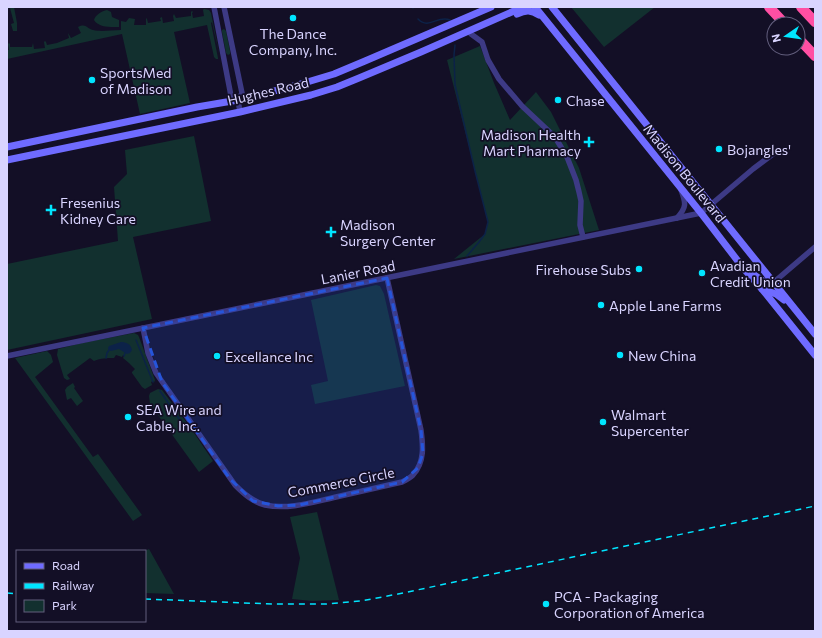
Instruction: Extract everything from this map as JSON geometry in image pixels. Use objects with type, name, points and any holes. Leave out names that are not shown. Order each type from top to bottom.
[{"type":"highway","points":[[769,7],[777,16]]},
{"type":"highway","points":[[801,7],[815,22]]},
{"type":"highway","points":[[809,7],[815,15]]},
{"type":"highway","points":[[806,46],[815,56]]},
{"type":"main road","name":"Hughes Road","points":[[7,147],[197,107],[238,100],[294,86],[334,74],[490,7]]},
{"type":"main road","name":"Hughes Road","points":[[7,160],[240,112],[296,99],[337,87],[523,7]]},
{"type":"main road","name":"Madison Boulevard","points":[[535,7],[701,213],[744,269],[815,355]]},
{"type":"main road","name":"Madison Boulevard","points":[[552,7],[815,334]]},
{"type":"main road","points":[[429,48],[471,34],[526,11],[534,12],[546,21]]},
{"type":"main road","points":[[623,117],[634,108]]},
{"type":"main road","points":[[744,269],[763,281],[774,282]]},
{"type":"main road","points":[[762,289],[776,294],[795,309]]},
{"type":"street","points":[[214,7],[231,96],[238,100]]},
{"type":"street","points":[[224,7],[242,93],[238,100],[240,112]]},
{"type":"street","points":[[218,27],[228,25]]},
{"type":"street","points":[[471,34],[482,42],[488,60],[499,79],[522,106],[555,137],[567,156],[580,192],[580,225],[583,237]]},
{"type":"street","name":"Lanier Road","points":[[7,356],[701,213],[753,169],[778,151]]},
{"type":"street","points":[[676,219],[684,209],[685,204],[679,186]]},
{"type":"street","points":[[774,282],[815,247]]},
{"type":"street","name":"Commerce Circle","points":[[143,328],[148,353],[156,373],[235,485],[253,501],[265,505],[298,505],[402,482],[412,475],[418,468],[423,453],[421,430],[387,278]]},
{"type":"highlighted area","points":[[387,278],[421,430],[423,453],[418,468],[402,482],[299,505],[278,506],[253,501],[230,479],[162,382],[143,328]]},
{"type":"green space","points":[[7,7],[14,7],[17,31],[13,31],[11,24],[14,23],[10,8],[7,9]]},
{"type":"green space","points":[[571,7],[655,7],[604,47]]},
{"type":"green space","points":[[204,9],[209,10],[211,13],[220,58],[212,22],[218,59],[214,57],[207,25],[174,32],[190,103],[140,114],[122,34],[7,59],[9,43],[10,47],[32,47],[33,43],[34,49],[45,48],[45,41],[47,45],[57,43],[69,38],[68,33],[71,38],[81,33],[78,27],[81,26],[96,31],[121,30],[121,21],[126,22],[129,18],[135,19],[134,25],[146,25],[146,18],[148,23],[161,21],[160,18],[162,17],[163,23],[174,21],[174,14],[176,18],[191,16],[192,11],[193,18],[204,16]]},
{"type":"green space","points":[[107,10],[111,12],[112,17],[119,20],[119,27],[102,26],[96,23],[94,20],[96,16]]},
{"type":"green space","points":[[224,29],[226,31],[230,51],[230,54],[228,55],[226,53],[222,32]]},
{"type":"green space","points":[[480,46],[510,120],[536,92],[551,112],[579,168],[599,230],[454,259],[485,234],[488,222],[447,60]]},
{"type":"green space","points":[[194,136],[211,221],[133,237],[152,319],[7,350],[7,264],[118,241],[114,187],[127,174],[125,150]]},
{"type":"green space","points":[[376,285],[380,286],[384,294],[405,386],[315,404],[311,385],[328,381],[311,300]]},
{"type":"green space","points":[[134,333],[139,337],[155,380],[153,385],[153,381],[151,382],[152,385],[145,389],[142,387],[132,373],[135,369],[123,358],[123,355],[122,357],[116,355],[114,358],[94,361],[90,358],[67,375],[70,379],[67,380],[64,378],[57,355],[58,349]]},
{"type":"green space","points":[[47,351],[51,355],[53,362],[35,377],[93,457],[98,454],[142,515],[133,521],[15,358]]},
{"type":"green space","points":[[73,383],[74,388],[83,401],[77,406],[71,398],[67,400],[65,390]]},
{"type":"green space","points":[[158,389],[162,390],[213,461],[199,472],[150,404],[150,393]]},
{"type":"green space","points":[[317,512],[339,600],[312,601],[292,599],[300,558],[290,517]]},
{"type":"green space","points":[[149,549],[174,594],[146,593],[146,550]]},
{"type":"water","points":[[121,342],[131,346],[132,350],[130,353],[127,354],[119,349],[111,351],[108,349],[109,346]]},
{"type":"waterway","points":[[418,19],[426,23],[441,19],[450,20]]},
{"type":"waterway","points":[[455,45],[455,85],[488,222],[485,234],[467,256]]},
{"type":"waterway","points":[[136,340],[153,382]]},
{"type":"waterway","points":[[106,358],[109,350]]},
{"type":"waterway","points":[[160,391],[186,429]]},
{"type":"railway","points":[[146,599],[272,604],[326,604],[361,601],[815,506]]},
{"type":"railway","points":[[7,593],[16,594]]},
{"type":"place","name":"The Dance Company, Inc.","points":[[293,18]]},
{"type":"place","name":"SportsMed of Madison","points":[[92,80]]},
{"type":"place","name":"Chase","points":[[558,100]]},
{"type":"place","name":"Madison Health Mart Pharmacy","points":[[589,142]]},
{"type":"place","name":"Bojangles'","points":[[719,149]]},
{"type":"place","name":"Fresenius Kidney Care","points":[[51,210]]},
{"type":"place","name":"Madison Surgery Center","points":[[331,232]]},
{"type":"place","name":"Firehouse Subs","points":[[639,269]]},
{"type":"place","name":"Avadian Credit Union","points":[[702,273]]},
{"type":"place","name":"Apple Lane Farms","points":[[601,305]]},
{"type":"place","name":"New China","points":[[620,355]]},
{"type":"place","name":"Excellance Inc","points":[[217,356]]},
{"type":"place","name":"SEA Wire and Cable, Inc.","points":[[128,417]]},
{"type":"place","name":"Walmart Supercenter","points":[[603,422]]},
{"type":"place","name":"PCA - Packaging Corporation of America","points":[[546,604]]}]
